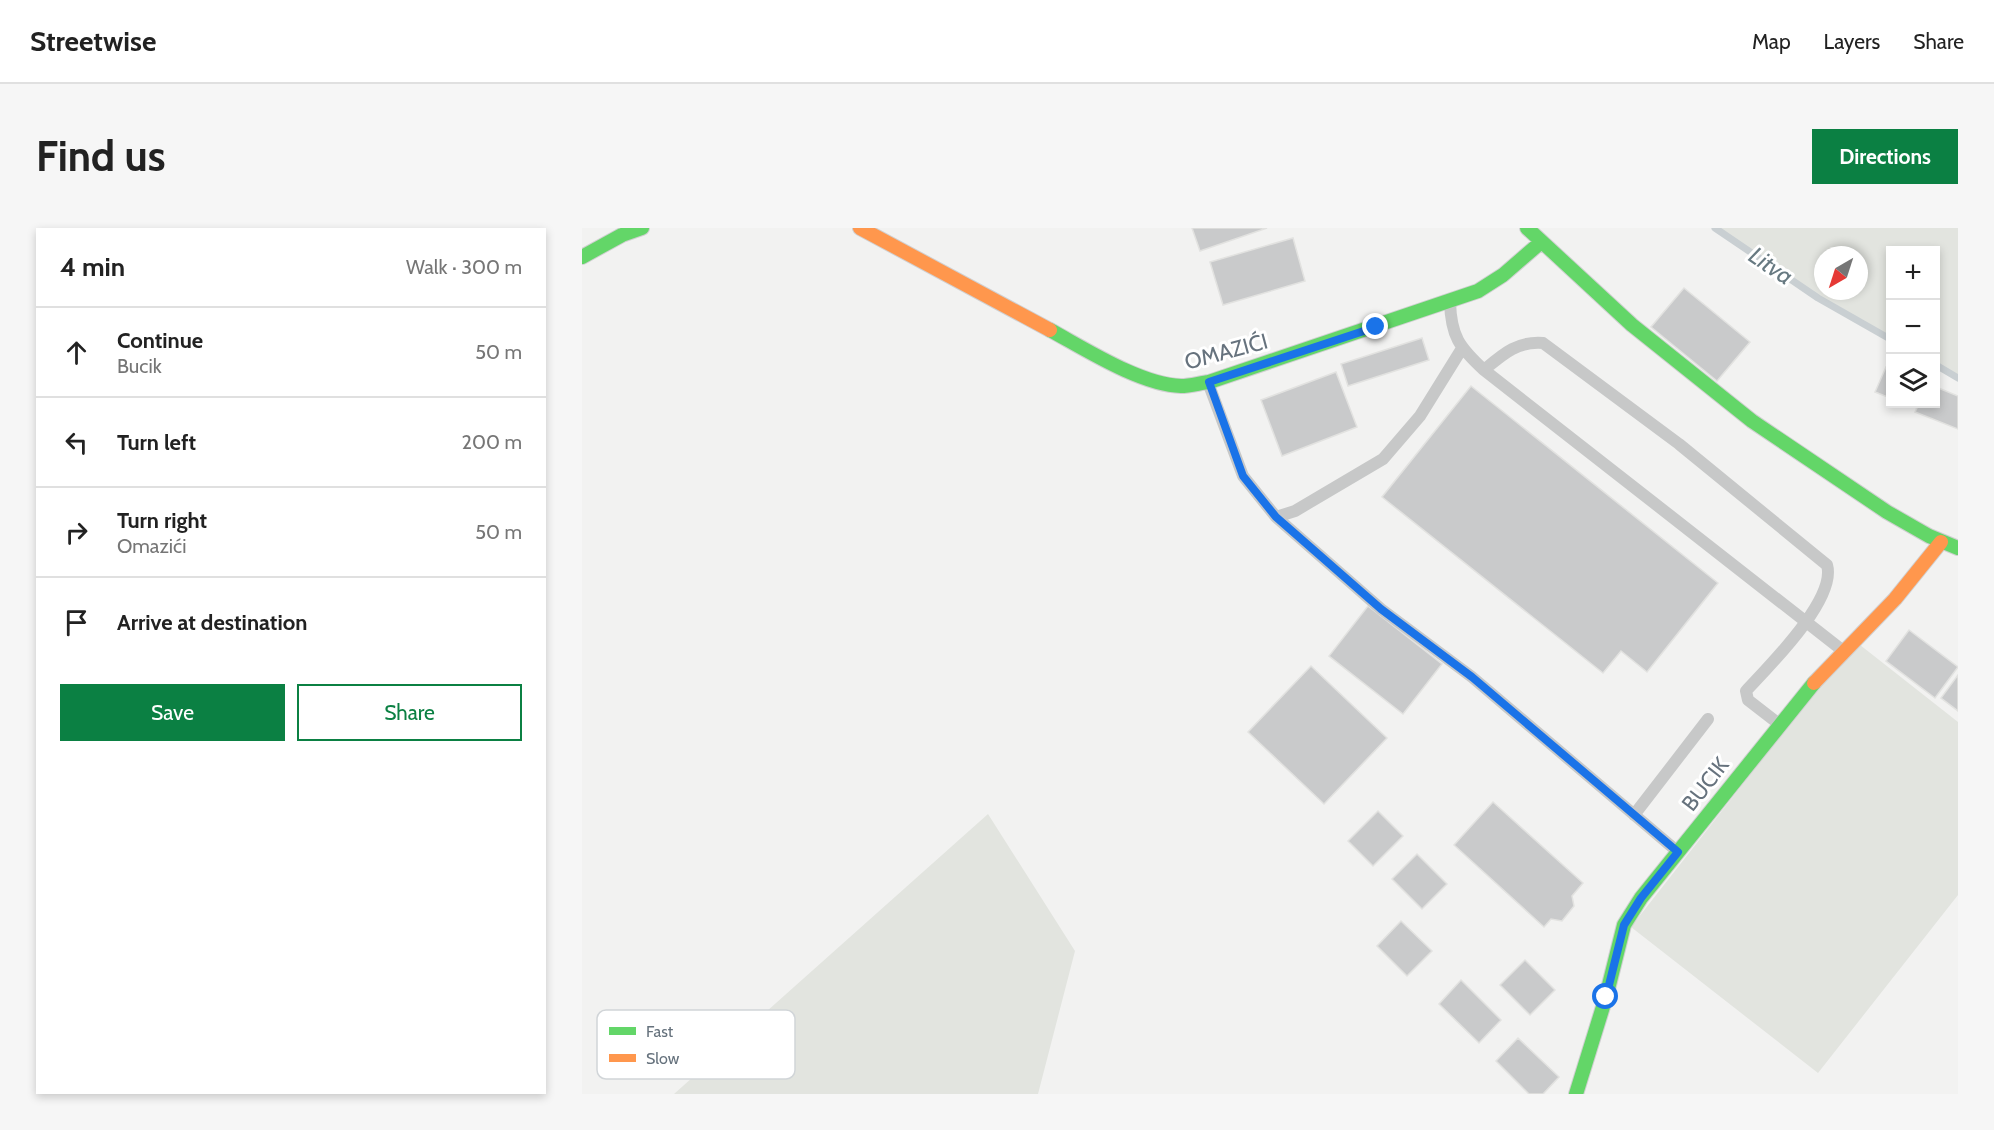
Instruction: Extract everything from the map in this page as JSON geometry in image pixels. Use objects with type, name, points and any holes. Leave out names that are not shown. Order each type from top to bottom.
[{"type":"street","points":[[582,256],[622,235],[642,228]]},
{"type":"street","name":"OMAZIĆI","points":[[860,228],[985,292],[1108,362],[1149,378],[1181,386],[1209,382],[1478,291],[1503,275],[1540,243]]},
{"type":"street","points":[[1527,228],[1540,243],[1631,325],[1724,400],[1808,462],[1941,543],[1958,548]]},
{"type":"street","name":"BUCIK","points":[[1576,1094],[1606,997],[1624,925],[1641,898],[1779,724],[1843,650],[1895,599],[1941,543]]},
{"type":"lane","points":[[1450,302],[1450,319],[1461,350],[1843,650]]},
{"type":"lane","points":[[1484,370],[1507,351],[1526,341],[1543,343],[1679,444],[1827,564],[1829,572],[1822,598],[1805,622],[1746,691],[1748,700],[1779,724]]},
{"type":"lane","points":[[1276,517],[1295,511],[1383,459],[1420,416],[1461,350]]},
{"type":"lane","points":[[1209,382],[1243,476],[1276,517],[1349,582],[1472,677],[1678,852]]},
{"type":"lane","points":[[1634,815],[1708,718]]},
{"type":"shaded area","points":[[1715,228],[1958,228],[1958,378],[1940,367],[1940,246],[1886,246],[1886,337],[1822,300],[1868,300],[1868,246],[1814,246],[1814,295]]},
{"type":"shaded area","points":[[1855,641],[1958,722],[1958,895],[1818,1073],[1631,927]]},
{"type":"shaded area","points":[[988,814],[1075,951],[1038,1094],[674,1094],[691,1079],[795,1079],[795,1010],[768,1010]]},
{"type":"building","points":[[1192,228],[1267,228],[1200,251]]},
{"type":"building","points":[[1293,238],[1305,281],[1223,305],[1210,262]]},
{"type":"building","points":[[1684,288],[1750,342],[1717,381],[1651,327]]},
{"type":"building","points":[[1422,338],[1429,360],[1348,386],[1341,364]]},
{"type":"building","points":[[1886,367],[1886,396],[1875,392]]},
{"type":"building","points":[[1336,372],[1357,427],[1282,456],[1261,400]]},
{"type":"building","points":[[1471,386],[1718,583],[1647,672],[1621,651],[1603,673],[1382,497]]},
{"type":"building","points":[[1940,389],[1958,396],[1958,429],[1915,412],[1917,408],[1940,408]]},
{"type":"building","points":[[1368,606],[1442,664],[1403,714],[1329,656]]},
{"type":"building","points":[[1909,630],[1958,667],[1935,698],[1886,661]]},
{"type":"building","points":[[1311,666],[1387,738],[1324,804],[1248,732]]},
{"type":"building","points":[[1958,675],[1958,711],[1941,698]]},
{"type":"building","points":[[1493,802],[1583,883],[1572,896],[1574,906],[1562,921],[1551,919],[1544,927],[1454,845]]},
{"type":"building","points":[[1378,811],[1403,836],[1373,866],[1348,841]]},
{"type":"building","points":[[1417,854],[1447,884],[1422,909],[1392,879]]},
{"type":"building","points":[[1401,921],[1432,951],[1407,976],[1377,946]]},
{"type":"building","points":[[1525,960],[1555,990],[1530,1015],[1500,985]]},
{"type":"building","points":[[1461,980],[1501,1020],[1479,1043],[1439,1004]]},
{"type":"building","points":[[1518,1038],[1559,1077],[1543,1094],[1529,1094],[1496,1061]]},
{"type":"waterway","name":"Litva","points":[[1715,228],[1818,298],[1886,337]]},
{"type":"waterway","name":"Litva","points":[[1940,367],[1958,378]]},
{"type":"traffic: fast","points":[[582,257],[622,235],[642,228]]},
{"type":"traffic: fast","points":[[1527,228],[1632,325],[1752,421],[1887,512],[1929,536],[1958,548]]},
{"type":"traffic: fast","points":[[1050,330],[1131,373],[1165,384],[1188,386],[1209,382],[1478,291],[1503,275],[1540,243]]},
{"type":"traffic: fast","points":[[1576,1094],[1606,997],[1624,925],[1641,898],[1814,683]]},
{"type":"traffic: slow","points":[[860,228],[1050,330]]},
{"type":"traffic: slow","points":[[1814,683],[1895,599],[1941,542]]},
{"type":"route","points":[[1376,327],[1209,382],[1243,476],[1276,517],[1341,576],[1472,677],[1678,852],[1641,898],[1624,925],[1606,997]]}]
